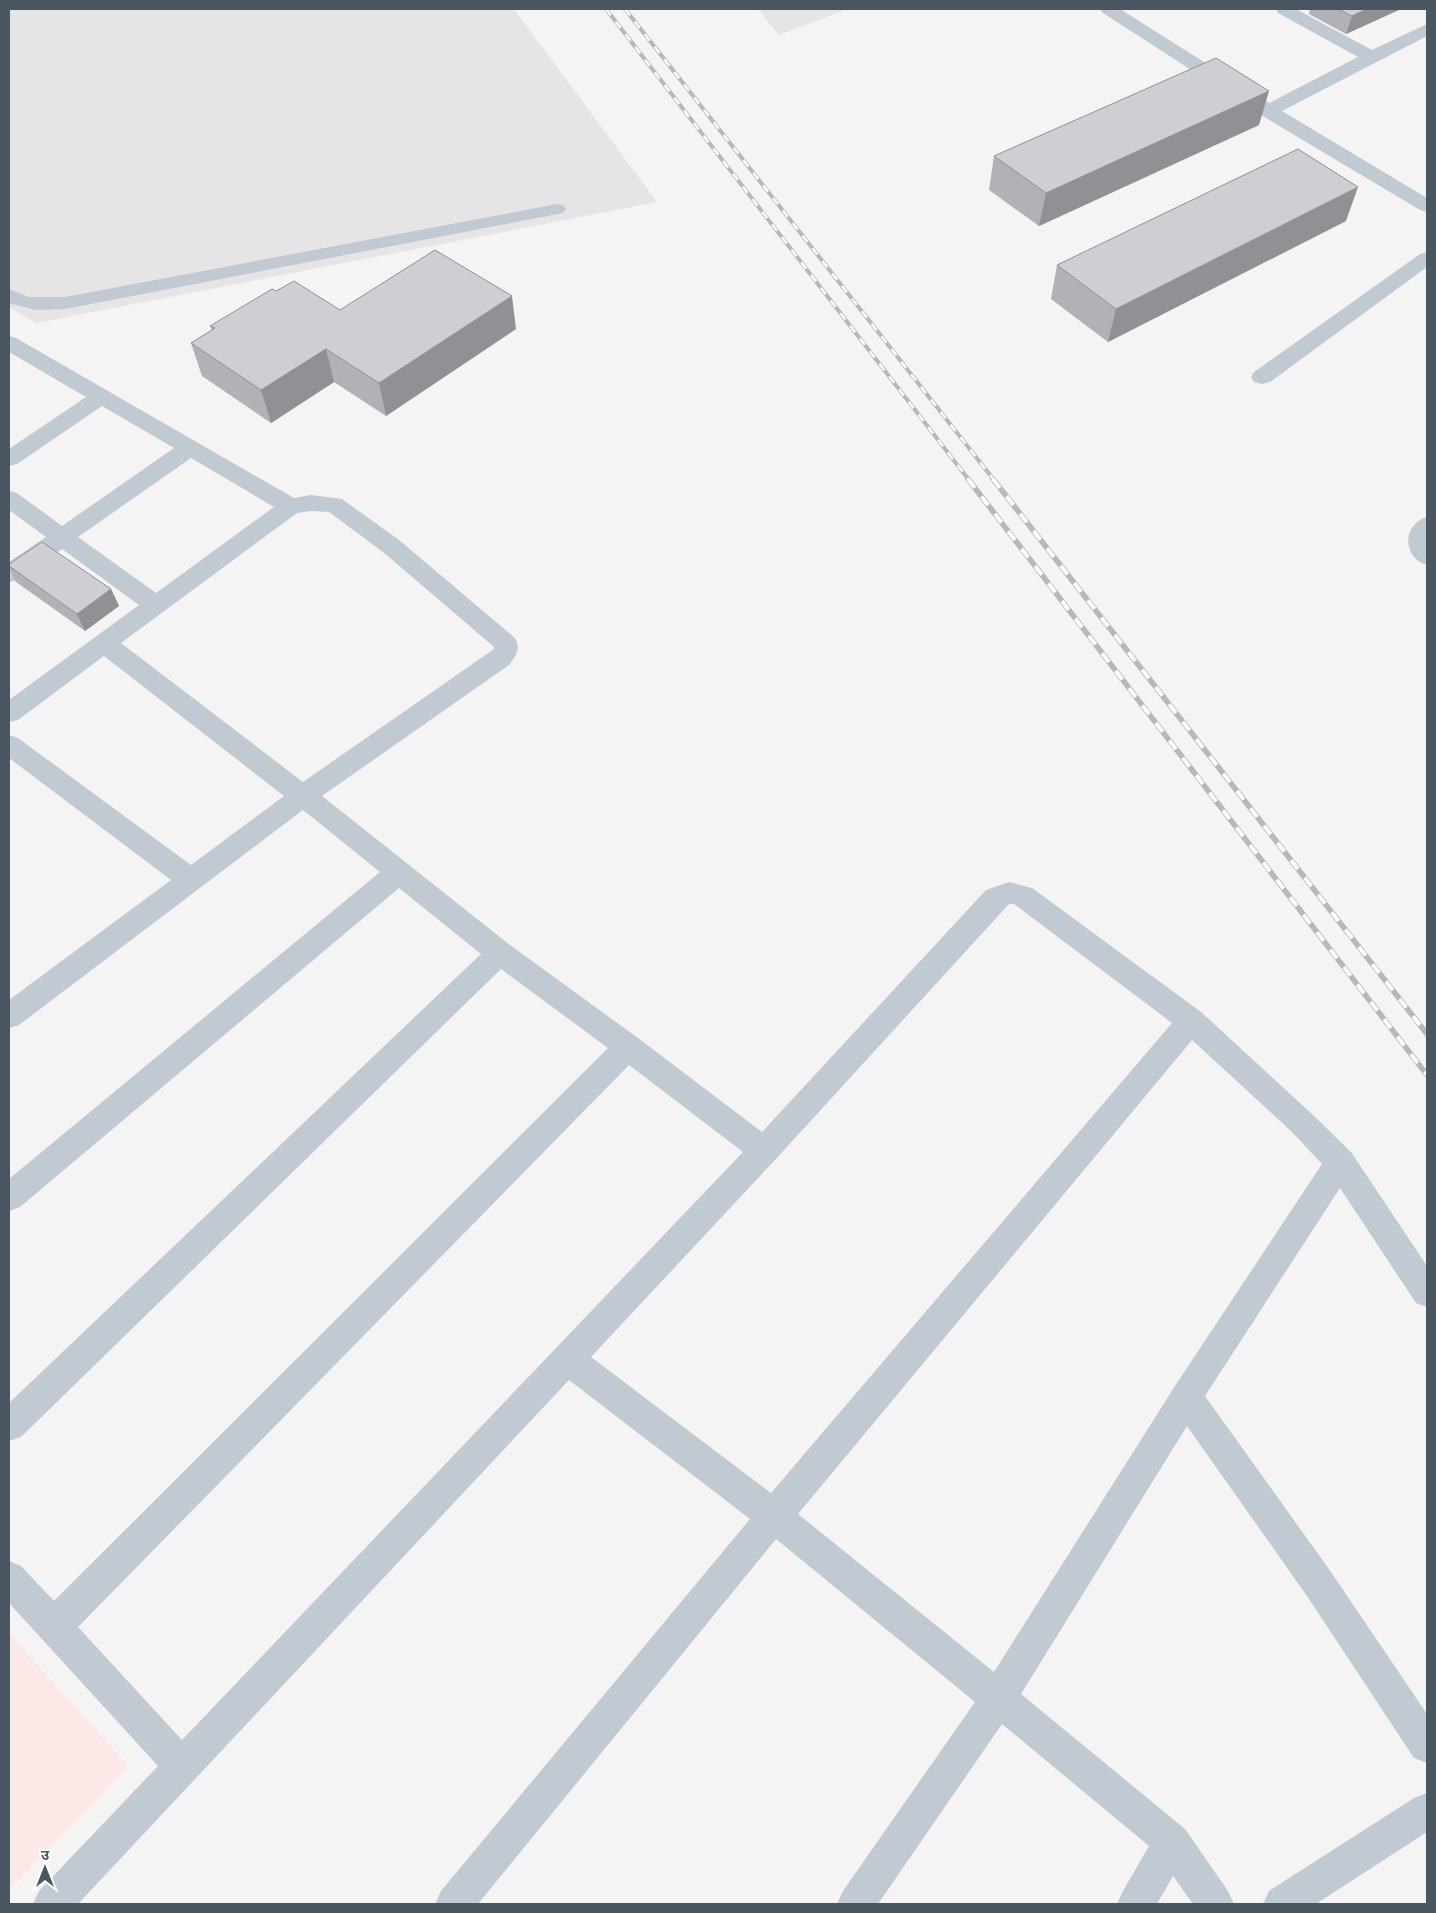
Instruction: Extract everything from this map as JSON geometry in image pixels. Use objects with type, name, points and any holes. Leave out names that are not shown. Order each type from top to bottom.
[{"type":"street","points":[[1110,9],[1268,111],[1427,206]]},
{"type":"street","points":[[1284,9],[1371,58]]},
{"type":"street","points":[[1268,111],[1427,29]]},
{"type":"street","points":[[1262,377],[1427,258]]},
{"type":"street","points":[[11,348],[101,396],[291,506]]},
{"type":"street","points":[[9,459],[101,396]]},
{"type":"street","points":[[9,574],[62,539],[190,448]]},
{"type":"street","points":[[9,499],[157,606]]},
{"type":"street","points":[[9,713],[291,506],[310,503],[334,505],[391,546],[506,644],[506,651],[500,659],[303,796],[189,879],[9,1016]]},
{"type":"street","points":[[1427,526],[1419,536],[1420,548],[1427,557]]},
{"type":"street","points":[[105,644],[303,796],[500,953],[628,1047],[764,1151]]},
{"type":"street","points":[[9,745],[189,879]]},
{"type":"street","points":[[9,1198],[399,872]]},
{"type":"street","points":[[52,1904],[764,1151],[996,898],[1002,894],[1012,892],[1023,896],[1191,1021],[1302,1123],[1340,1162],[1427,1292]]},
{"type":"street","points":[[9,1425],[500,953]]},
{"type":"street","points":[[454,1904],[774,1516],[1191,1021]]},
{"type":"street","points":[[53,1627],[628,1047]]},
{"type":"street","points":[[856,1904],[998,1699],[1186,1397],[1340,1162]]},
{"type":"street","points":[[568,1359],[774,1516],[1108,1787],[1172,1842],[1215,1904]]},
{"type":"street","points":[[1186,1397],[1319,1584],[1427,1745]]},
{"type":"street","points":[[9,1578],[182,1766]]},
{"type":"street","points":[[1282,1904],[1427,1811]]},
{"type":"street","points":[[1136,1904],[1172,1842]]},
{"type":"lane","points":[[9,295],[26,303],[45,306],[65,303],[557,209]]},
{"type":"shaded area","points":[[9,9],[514,9],[657,202],[36,323],[9,307]]},
{"type":"shaded area","points":[[758,9],[847,9],[779,35]]},
{"type":"shaded area","points":[[9,1634],[128,1766],[9,1890]]},
{"type":"building","points":[[1338,9],[1367,9],[1352,16]]},
{"type":"building","points":[[1216,58],[1269,91],[1046,193],[994,156]]},
{"type":"building","points":[[1298,149],[1358,187],[1116,309],[1057,265]]},
{"type":"building","points":[[435,250],[512,296],[379,383],[326,349],[261,390],[191,343],[215,328],[210,326],[272,289],[276,291],[294,281],[340,310]]},
{"type":"building","points":[[42,542],[111,589],[77,614],[9,566],[9,564]]},
{"type":"railway","points":[[606,9],[969,480]]},
{"type":"railway","points":[[625,9],[994,480]]},
{"type":"railway","points":[[968,479],[1427,1075]]},
{"type":"railway","points":[[993,479],[1427,1034]]}]
